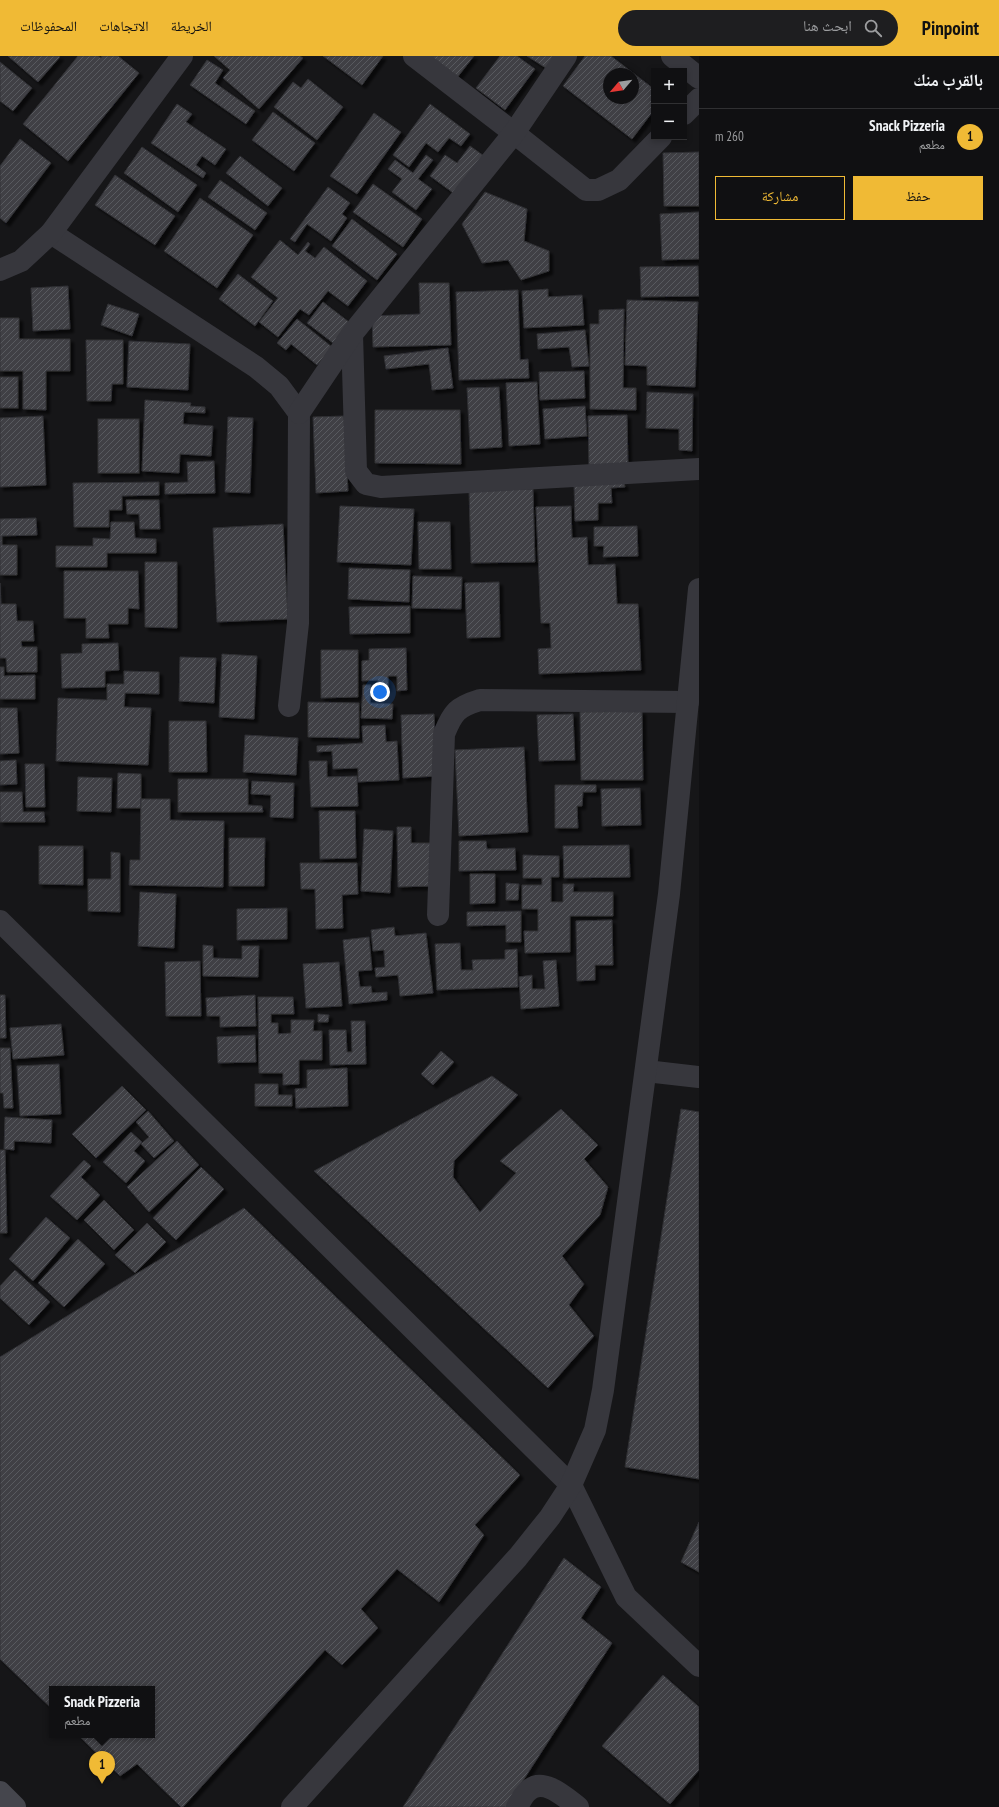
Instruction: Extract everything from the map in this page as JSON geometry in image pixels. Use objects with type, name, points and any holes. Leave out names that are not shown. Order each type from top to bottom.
[{"type":"main road","points":[[0,1792],[15,1807]]},
{"type":"street","points":[[0,270],[21,262],[51,234],[182,56]]},
{"type":"street","points":[[414,56],[514,132],[586,190],[598,190],[619,180],[659,140]]},
{"type":"street","points":[[289,706],[298,623],[299,413],[352,334],[514,132],[566,56]]},
{"type":"street","points":[[672,56],[699,78]]},
{"type":"street","points":[[687,111],[699,99]]},
{"type":"street","points":[[51,234],[256,367],[279,386],[299,413]]},
{"type":"street","points":[[352,334],[356,471],[366,484],[381,487],[699,469]]},
{"type":"street","points":[[292,1807],[518,1558],[550,1516],[571,1485],[595,1430],[603,1390],[669,894],[688,702],[697,634],[699,589]]},
{"type":"street","points":[[438,915],[444,734],[452,716],[465,705],[480,700],[688,702]]},
{"type":"street","points":[[0,920],[571,1485],[626,1596],[699,1666]]},
{"type":"street","points":[[646,1071],[699,1077]]},
{"type":"street","points":[[517,1807],[527,1791],[532,1787],[541,1785],[578,1807]]},
{"type":"building","points":[[8,56],[59,56],[60,57],[38,82]]},
{"type":"building","points":[[78,56],[98,56],[101,58],[102,56],[118,56],[139,73],[68,161],[23,124]]},
{"type":"building","points":[[214,56],[300,56],[303,58],[259,109],[223,78],[230,70]]},
{"type":"building","points":[[323,56],[383,56],[362,85]]},
{"type":"building","points":[[426,56],[474,56],[456,79]]},
{"type":"building","points":[[500,56],[517,56],[535,69],[505,110],[476,88]]},
{"type":"building","points":[[527,56],[557,56],[549,70]]},
{"type":"building","points":[[585,56],[611,56],[627,68],[603,68],[603,104],[639,104],[639,77],[651,87],[651,114],[632,139],[563,86]]},
{"type":"building","points":[[207,60],[223,70],[215,83],[255,111],[246,124],[190,85]]},
{"type":"building","points":[[0,62],[32,88],[13,111],[0,101]]},
{"type":"building","points":[[308,79],[343,107],[317,140],[274,107],[293,82],[301,88]]},
{"type":"building","points":[[177,104],[192,114],[186,122],[226,149],[215,165],[202,156],[196,165],[206,173],[203,178],[151,143]]},
{"type":"building","points":[[430,104],[470,134],[461,146],[449,138],[438,152],[426,143],[409,167],[393,155]]},
{"type":"building","points":[[273,112],[315,143],[294,171],[252,140]]},
{"type":"building","points":[[374,113],[401,132],[357,194],[330,176]]},
{"type":"building","points":[[20,139],[51,163],[6,223],[0,218],[0,166]]},
{"type":"building","points":[[470,146],[484,156],[456,195],[430,176],[445,155],[457,163]]},
{"type":"building","points":[[142,147],[197,185],[178,212],[124,173]]},
{"type":"building","points":[[699,152],[699,206],[664,206],[663,153]]},
{"type":"building","points":[[426,155],[433,160],[418,179],[432,189],[416,210],[392,192],[402,179],[388,169],[395,160],[413,173]]},
{"type":"building","points":[[240,156],[282,188],[268,206],[226,173]]},
{"type":"building","points":[[115,175],[175,216],[155,245],[95,205]]},
{"type":"building","points":[[220,180],[267,213],[255,230],[208,197]]},
{"type":"building","points":[[373,184],[422,219],[403,247],[353,212]]},
{"type":"building","points":[[328,187],[350,203],[342,214],[347,218],[331,241],[307,224],[295,242],[290,239]]},
{"type":"building","points":[[485,192],[527,209],[524,241],[549,251],[549,271],[521,280],[508,260],[482,263],[462,224]]},
{"type":"building","points":[[200,198],[253,235],[217,288],[164,251]]},
{"type":"building","points":[[699,212],[699,259],[662,260],[660,214]]},
{"type":"building","points":[[352,219],[397,254],[377,280],[332,246]]},
{"type":"building","points":[[280,240],[298,255],[308,242],[310,244],[305,251],[315,258],[324,247],[367,281],[348,306],[328,291],[309,315],[300,309],[278,337],[259,322],[278,298],[251,277]]},
{"type":"building","points":[[698,266],[699,296],[641,297],[640,267]]},
{"type":"building","points":[[238,274],[273,301],[255,326],[219,299]]},
{"type":"building","points":[[419,283],[449,283],[451,345],[373,347],[372,316],[420,314]]},
{"type":"building","points":[[68,286],[70,329],[33,331],[31,288]]},
{"type":"building","points":[[548,289],[548,297],[582,295],[584,325],[524,328],[522,291]]},
{"type":"building","points":[[518,290],[520,360],[528,359],[529,378],[459,380],[456,292]]},
{"type":"building","points":[[627,300],[698,302],[695,387],[647,385],[647,366],[625,365]]},
{"type":"building","points":[[323,302],[349,322],[333,343],[307,323]]},
{"type":"building","points":[[108,304],[139,314],[132,336],[101,325]]},
{"type":"building","points":[[624,309],[623,388],[636,388],[636,410],[590,409],[590,324],[599,324],[599,310]]},
{"type":"building","points":[[0,318],[19,318],[19,339],[70,339],[70,371],[46,371],[46,410],[23,409],[23,371],[0,371]]},
{"type":"building","points":[[297,319],[332,347],[317,365],[291,344],[286,350],[277,343]]},
{"type":"building","points":[[585,330],[589,366],[572,367],[569,347],[538,349],[537,334]]},
{"type":"building","points":[[86,340],[123,340],[123,384],[112,384],[111,401],[87,401]]},
{"type":"building","points":[[129,341],[190,344],[188,390],[127,387]]},
{"type":"building","points":[[448,348],[453,388],[432,390],[429,364],[386,369],[384,356]]},
{"type":"building","points":[[584,371],[585,398],[540,400],[539,372]]},
{"type":"building","points":[[0,377],[18,377],[18,408],[0,408]]},
{"type":"building","points":[[537,382],[540,444],[509,446],[506,383]]},
{"type":"building","points":[[499,387],[502,447],[470,449],[467,388]]},
{"type":"building","points":[[647,392],[693,394],[692,451],[679,450],[679,429],[646,428]]},
{"type":"building","points":[[145,400],[191,403],[190,406],[205,407],[205,413],[184,412],[183,424],[213,426],[211,456],[180,454],[179,473],[142,471]]},
{"type":"building","points":[[585,406],[587,436],[545,439],[543,409]]},
{"type":"building","points":[[375,410],[460,410],[461,464],[375,463]]},
{"type":"building","points":[[627,415],[628,466],[589,467],[588,416]]},
{"type":"building","points":[[43,416],[46,485],[0,487],[0,418]]},
{"type":"building","points":[[344,416],[348,491],[316,493],[313,417]]},
{"type":"building","points":[[228,417],[253,418],[250,493],[225,492]]},
{"type":"building","points":[[98,419],[139,419],[139,473],[98,473]]},
{"type":"building","points":[[214,461],[215,493],[165,494],[165,483],[188,482],[187,462]]},
{"type":"building","points":[[159,482],[159,495],[122,496],[122,510],[109,510],[109,527],[74,527],[73,483]]},
{"type":"building","points":[[624,483],[625,487],[611,488],[612,503],[598,503],[598,520],[575,521],[574,484]]},
{"type":"building","points":[[533,489],[535,562],[471,563],[469,490]]},
{"type":"building","points":[[126,500],[159,500],[160,529],[140,529],[139,514],[127,514]]},
{"type":"building","points":[[340,506],[414,509],[411,565],[337,562]]},
{"type":"building","points":[[571,506],[572,538],[587,537],[588,565],[615,564],[617,604],[638,604],[641,670],[539,674],[538,649],[551,648],[550,623],[541,623],[536,507]]},
{"type":"building","points":[[36,518],[37,535],[2,536],[2,545],[17,545],[17,575],[0,575],[0,519]]},
{"type":"building","points":[[111,522],[134,522],[135,538],[156,539],[156,553],[107,553],[107,567],[56,567],[56,546],[93,546],[93,538],[110,539]]},
{"type":"building","points":[[418,522],[450,522],[451,569],[419,569]]},
{"type":"building","points":[[283,524],[288,619],[217,622],[213,528]]},
{"type":"building","points":[[637,526],[638,556],[603,557],[604,546],[594,546],[594,527]]},
{"type":"building","points":[[145,562],[177,562],[177,628],[145,627]]},
{"type":"building","points":[[349,568],[410,570],[409,602],[348,599]]},
{"type":"building","points":[[64,571],[138,571],[139,609],[128,608],[128,624],[108,624],[109,638],[86,638],[86,618],[64,618]]},
{"type":"building","points":[[413,576],[462,577],[461,609],[412,608]]},
{"type":"building","points":[[499,582],[500,637],[467,638],[465,583]]},
{"type":"building","points":[[0,583],[1,604],[16,604],[17,621],[33,621],[34,641],[21,641],[22,647],[37,647],[37,672],[7,672],[6,658],[0,658]]},
{"type":"building","points":[[410,606],[410,633],[350,634],[349,607]]},
{"type":"building","points":[[118,643],[119,670],[105,671],[105,687],[62,688],[61,654],[82,653],[82,644]]},
{"type":"building","points":[[406,648],[407,690],[397,691],[397,676],[388,676],[388,688],[378,688],[378,680],[362,681],[362,661],[369,660],[369,649]]},
{"type":"building","points":[[321,650],[358,650],[358,697],[321,698]]},
{"type":"building","points":[[222,654],[257,656],[254,719],[219,717]]},
{"type":"building","points":[[180,657],[216,658],[214,703],[179,701]]},
{"type":"building","points":[[0,667],[4,667],[4,676],[35,675],[35,699],[0,699]]},
{"type":"building","points":[[124,671],[159,672],[159,694],[125,693],[124,707],[151,708],[148,765],[56,761],[58,698],[107,700],[107,684],[124,684]]},
{"type":"building","points":[[363,685],[371,685],[370,703],[393,704],[392,719],[361,718]]},
{"type":"building","points":[[308,702],[359,703],[359,738],[308,737]]},
{"type":"building","points":[[0,708],[17,708],[19,753],[0,754]]},
{"type":"building","points":[[642,711],[643,780],[581,780],[580,712]]},
{"type":"building","points":[[434,714],[437,776],[403,778],[401,715]]},
{"type":"building","points":[[573,714],[575,760],[539,761],[537,715]]},
{"type":"building","points":[[169,721],[206,721],[207,772],[169,772]]},
{"type":"building","points":[[385,725],[386,742],[397,741],[399,780],[358,782],[358,768],[333,769],[332,751],[317,752],[317,746],[363,743],[362,726]]},
{"type":"building","points":[[245,735],[298,738],[296,775],[243,772]]},
{"type":"building","points":[[524,747],[528,832],[459,836],[455,750]]},
{"type":"building","points":[[16,760],[17,784],[0,785],[0,761]]},
{"type":"building","points":[[309,761],[327,761],[327,777],[357,776],[358,806],[311,807]]},
{"type":"building","points":[[25,764],[44,764],[45,807],[26,807]]},
{"type":"building","points":[[118,773],[141,774],[141,808],[117,808]]},
{"type":"building","points":[[78,777],[112,778],[111,812],[77,811]]},
{"type":"building","points":[[178,779],[248,779],[248,805],[262,806],[263,812],[178,812]]},
{"type":"building","points":[[252,781],[294,783],[293,818],[270,817],[271,795],[251,794]]},
{"type":"building","points":[[555,785],[596,785],[596,792],[583,792],[582,806],[577,806],[578,828],[555,828]]},
{"type":"building","points":[[640,788],[641,825],[602,826],[601,789]]},
{"type":"building","points":[[0,792],[22,792],[23,812],[44,812],[45,822],[0,822]]},
{"type":"building","points":[[141,799],[170,799],[170,820],[224,821],[223,887],[129,885],[130,860],[140,860]]},
{"type":"building","points":[[319,811],[355,811],[356,858],[320,859]]},
{"type":"building","points":[[397,827],[411,827],[411,843],[431,843],[432,886],[398,887]]},
{"type":"building","points":[[364,829],[393,831],[390,893],[361,891]]},
{"type":"building","points":[[229,838],[265,838],[264,886],[229,886]]},
{"type":"building","points":[[459,841],[486,841],[487,849],[515,848],[516,870],[459,871]]},
{"type":"building","points":[[629,845],[630,877],[564,878],[563,846]]},
{"type":"building","points":[[39,846],[83,846],[83,885],[39,884]]},
{"type":"building","points":[[111,852],[120,853],[120,912],[88,911],[88,879],[111,879]]},
{"type":"building","points":[[523,855],[559,856],[559,877],[551,877],[551,902],[563,902],[563,884],[574,884],[573,892],[613,892],[613,916],[570,916],[570,952],[525,953],[524,931],[538,931],[538,909],[522,909],[522,885],[542,885],[542,878],[523,878]]},
{"type":"building","points":[[300,863],[357,863],[358,894],[342,895],[343,928],[316,929],[315,889],[301,889]]},
{"type":"building","points":[[470,874],[495,874],[495,903],[470,904]]},
{"type":"building","points":[[506,883],[519,884],[518,900],[506,900]]},
{"type":"building","points":[[140,892],[176,894],[174,948],[138,946]]},
{"type":"building","points":[[287,908],[287,939],[237,940],[237,909]]},
{"type":"building","points":[[521,911],[521,942],[506,942],[506,925],[467,926],[467,912]]},
{"type":"building","points":[[612,920],[613,965],[595,965],[595,980],[577,981],[576,921]]},
{"type":"building","points":[[394,927],[395,936],[426,933],[433,993],[400,996],[398,975],[376,977],[375,968],[385,967],[384,950],[373,951],[371,930]]},
{"type":"building","points":[[369,937],[372,970],[358,971],[360,987],[371,986],[372,993],[387,992],[387,1000],[349,1004],[343,940]]},
{"type":"building","points":[[460,943],[461,970],[473,970],[472,960],[505,959],[505,950],[517,949],[518,987],[437,990],[435,944]]},
{"type":"building","points":[[203,945],[213,946],[213,958],[242,959],[242,946],[259,946],[258,977],[203,976]]},
{"type":"building","points":[[556,960],[559,1006],[521,1009],[519,977],[532,975],[532,989],[545,989],[543,961]]},
{"type":"building","points":[[200,961],[201,1016],[166,1016],[165,962]]},
{"type":"building","points":[[339,962],[342,1006],[306,1008],[303,964]]},
{"type":"building","points":[[0,995],[5,995],[6,1038],[0,1038]]},
{"type":"building","points":[[255,995],[256,1026],[220,1027],[220,1016],[207,1016],[206,998]]},
{"type":"building","points":[[258,997],[293,997],[294,1014],[271,1014],[271,1023],[278,1023],[278,1034],[291,1033],[291,1020],[314,1020],[313,1031],[322,1031],[322,1060],[299,1060],[299,1084],[283,1085],[283,1073],[259,1073]]},
{"type":"building","points":[[318,1014],[329,1015],[328,1022],[318,1022]]},
{"type":"building","points":[[351,1021],[365,1021],[366,1064],[330,1065],[329,1030],[346,1030],[347,1052],[352,1052]]},
{"type":"building","points":[[61,1024],[64,1055],[13,1059],[10,1028]]},
{"type":"building","points":[[255,1035],[256,1062],[218,1063],[217,1037]]},
{"type":"building","points":[[0,1048],[10,1048],[13,1108],[4,1108],[3,1093],[0,1093]]},
{"type":"building","points":[[441,1051],[454,1062],[433,1085],[421,1074]]},
{"type":"building","points":[[59,1064],[61,1114],[20,1116],[17,1066]]},
{"type":"building","points":[[347,1068],[348,1106],[296,1108],[295,1089],[307,1088],[307,1070]]},
{"type":"building","points":[[492,1076],[518,1095],[454,1161],[453,1177],[480,1212],[516,1173],[500,1161],[561,1109],[598,1145],[584,1159],[608,1187],[600,1215],[562,1256],[584,1284],[569,1305],[594,1336],[548,1388],[314,1171]]},
{"type":"building","points":[[255,1084],[278,1084],[278,1095],[292,1095],[292,1106],[255,1106]]},
{"type":"building","points":[[122,1086],[146,1110],[96,1158],[72,1134]]},
{"type":"building","points":[[681,1109],[699,1112],[699,1479],[625,1467]]},
{"type":"building","points":[[148,1111],[174,1141],[154,1158],[141,1144],[149,1137],[136,1122]]},
{"type":"building","points":[[5,1117],[52,1120],[51,1143],[14,1141],[14,1150],[4,1149]]},
{"type":"building","points":[[131,1132],[142,1142],[134,1151],[145,1161],[126,1183],[103,1162]]},
{"type":"building","points":[[177,1141],[199,1165],[149,1212],[127,1187]]},
{"type":"building","points":[[0,1150],[5,1150],[7,1233],[0,1233]]},
{"type":"building","points":[[84,1160],[91,1166],[81,1177],[100,1195],[77,1220],[50,1196]]},
{"type":"building","points":[[201,1167],[224,1189],[176,1240],[153,1218]]},
{"type":"building","points":[[104,1200],[134,1230],[114,1250],[84,1220]]},
{"type":"building","points":[[244,1208],[520,1475],[475,1525],[484,1535],[439,1602],[397,1569],[361,1609],[378,1628],[342,1665],[325,1650],[183,1807],[181,1807],[137,1764],[120,1776],[81,1738],[155,1738],[155,1686],[49,1686],[49,1706],[0,1659],[0,1357]]},
{"type":"building","points":[[46,1217],[70,1238],[33,1281],[9,1259]]},
{"type":"building","points":[[147,1223],[166,1242],[135,1273],[115,1255]]},
{"type":"building","points":[[78,1239],[105,1264],[64,1307],[38,1283]]},
{"type":"building","points":[[15,1270],[50,1302],[29,1325],[0,1298],[0,1286]]},
{"type":"building","points":[[699,1522],[699,1572],[681,1562]]},
{"type":"building","points":[[564,1558],[601,1587],[581,1618],[612,1643],[506,1807],[403,1807]]},
{"type":"building","points":[[663,1675],[699,1707],[699,1770],[670,1804],[602,1746]]},
{"type":"place","name":"Snack Pizzeria","points":[[102,1784]]}]
